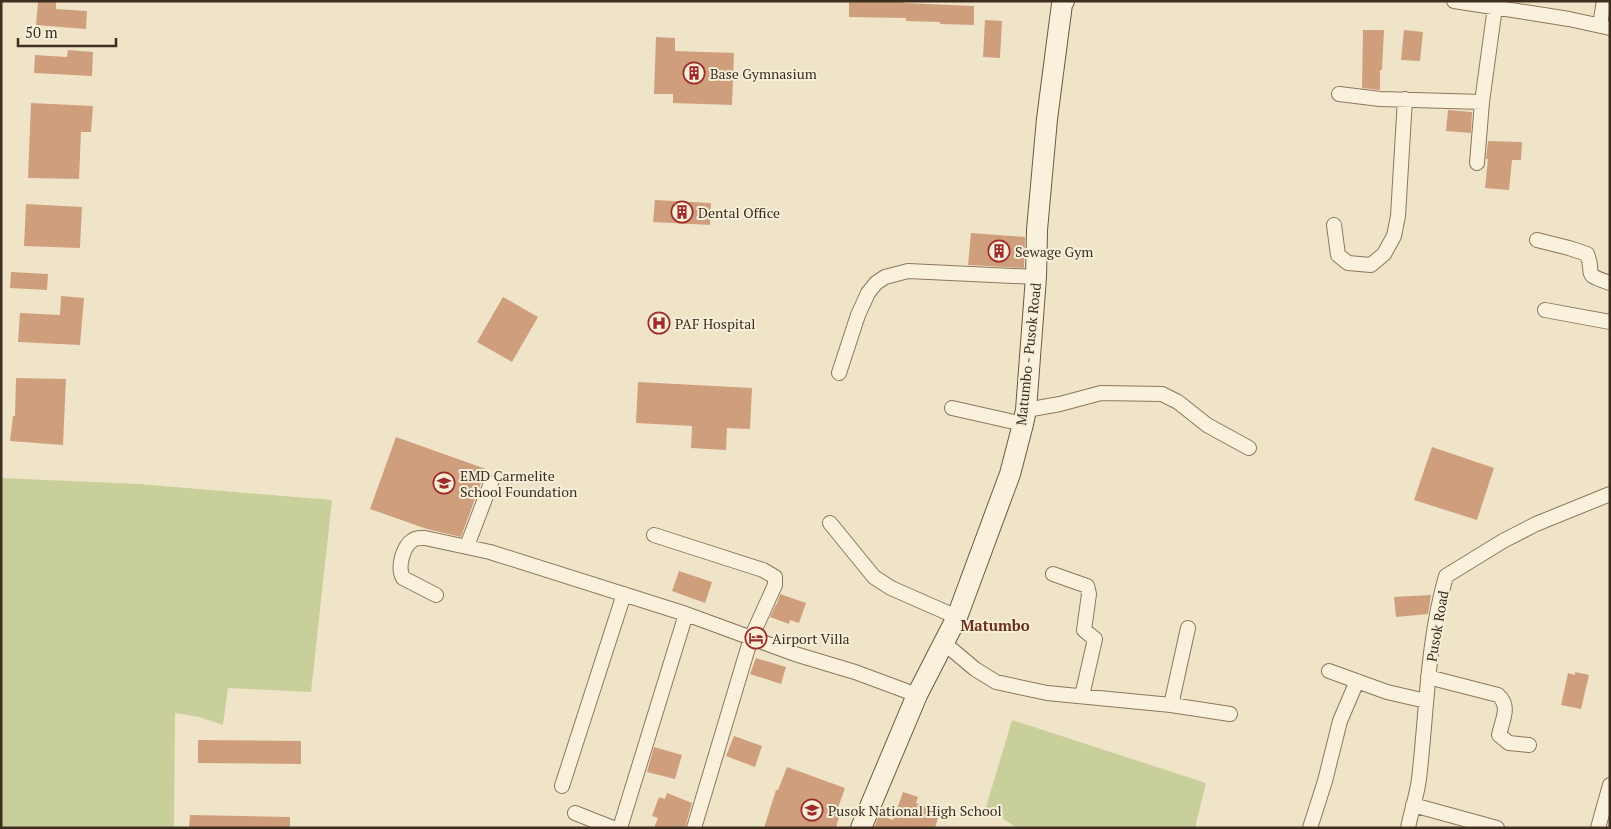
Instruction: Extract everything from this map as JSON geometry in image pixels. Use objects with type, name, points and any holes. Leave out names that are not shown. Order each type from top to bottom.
[{"type":"street","name":"Matumbo - Pusok Road","points":[[861,828],[917,694],[957,617],[1010,474],[1024,417],[1047,119],[1062,4],[1064,1]]},
{"type":"street","points":[[1454,1],[1605,26],[1604,1]]},
{"type":"street","points":[[1478,163],[1482,102],[1495,7]]},
{"type":"street","points":[[1339,94],[1380,99],[1482,102]]},
{"type":"street","points":[[1334,225],[1338,255],[1348,262],[1370,265],[1384,254],[1394,236],[1398,216],[1405,99]]},
{"type":"street","points":[[1537,240],[1587,254],[1589,272],[1593,277],[1610,282]]},
{"type":"street","points":[[839,373],[868,293],[876,283],[885,277],[908,271],[1036,278]]},
{"type":"street","points":[[1545,310],[1610,322]]},
{"type":"street","points":[[952,408],[1024,417],[1060,404],[1101,393],[1162,394],[1178,402],[1207,425],[1249,448]]},
{"type":"street","points":[[467,546],[491,483]]},
{"type":"street","name":"Pusok Road","points":[[1408,828],[1418,780],[1428,677],[1440,595],[1446,576],[1536,524],[1610,494]]},
{"type":"street","points":[[830,523],[874,577],[891,588],[957,617]]},
{"type":"street","points":[[654,535],[763,570],[775,577],[775,585],[751,638],[694,828]]},
{"type":"street","points":[[436,595],[402,578],[400,573],[406,545],[415,538],[426,538],[467,546],[624,594],[686,614],[795,654],[855,672],[917,694]]},
{"type":"street","points":[[1053,574],[1087,586],[1089,594],[1084,630],[1095,639],[1082,696]]},
{"type":"street","points":[[562,786],[624,594]]},
{"type":"street","points":[[620,828],[686,614]]},
{"type":"street","points":[[1171,706],[1188,628]]},
{"type":"street","points":[[944,643],[975,669],[996,682],[1047,693],[1230,714]]},
{"type":"street","points":[[1328,671],[1387,692],[1426,701]]},
{"type":"street","points":[[1428,677],[1498,695],[1504,699],[1504,718],[1499,735],[1509,743],[1529,745]]},
{"type":"street","points":[[1310,828],[1325,781],[1340,721],[1357,680]]},
{"type":"street","points":[[1598,828],[1610,784]]},
{"type":"street","points":[[1413,805],[1497,828]]},
{"type":"street","points":[[575,813],[613,828]]},
{"type":"green space","points":[[1,478],[139,484],[332,500],[311,692],[228,688],[223,725],[199,717],[175,713],[174,828],[1,828]]},
{"type":"green space","points":[[1012,720],[1206,783],[1195,828],[1017,828],[986,807]]},
{"type":"building","points":[[849,1],[903,1],[903,3],[974,6],[974,25],[906,21],[906,18],[849,17]]},
{"type":"building","points":[[38,2],[56,2],[56,9],[87,11],[86,29],[36,25]]},
{"type":"building","points":[[985,20],[1002,21],[1000,58],[983,57]]},
{"type":"building","points":[[1363,30],[1384,30],[1380,90],[1362,88]]},
{"type":"building","points":[[1404,30],[1423,32],[1420,61],[1401,60]]},
{"type":"building","name":"Base Gymnasium","points":[[656,37],[675,38],[675,51],[734,53],[732,105],[673,103],[673,94],[654,94]]},
{"type":"building","points":[[68,50],[93,52],[92,76],[34,73],[35,55],[67,57]]},
{"type":"building","points":[[31,103],[93,106],[91,132],[81,132],[79,179],[28,178]]},
{"type":"building","points":[[1448,110],[1472,112],[1471,133],[1446,131]]},
{"type":"building","points":[[1488,141],[1522,142],[1521,160],[1512,160],[1509,190],[1485,188]]},
{"type":"building","name":"Dental Office","points":[[655,200],[711,203],[710,225],[653,222]]},
{"type":"building","points":[[26,204],[82,207],[80,248],[24,246]]},
{"type":"building","name":"Sewage Gym","points":[[971,233],[1025,237],[1024,268],[968,265]]},
{"type":"building","points":[[11,272],[48,274],[47,290],[10,288]]},
{"type":"building","points":[[61,296],[84,298],[80,345],[18,342],[20,313],[60,315]]},
{"type":"building","points":[[503,297],[538,317],[512,362],[477,342]]},
{"type":"building","points":[[16,378],[66,379],[63,445],[10,441],[13,416],[15,416]]},
{"type":"building","points":[[638,382],[752,388],[750,429],[727,428],[726,450],[691,448],[692,426],[636,423]]},
{"type":"building","points":[[396,437],[486,469],[461,537],[427,529],[370,509]]},
{"type":"building","points":[[1432,447],[1494,468],[1477,520],[1414,500]]},
{"type":"building","points":[[679,571],[712,582],[705,603],[672,591]]},
{"type":"building","points":[[780,594],[806,603],[799,623],[790,620],[789,624],[770,617]]},
{"type":"building","points":[[1431,595],[1428,614],[1396,617],[1394,597]]},
{"type":"building","points":[[756,658],[786,667],[781,684],[750,674]]},
{"type":"building","points":[[1575,672],[1589,675],[1581,709],[1561,705],[1568,673],[1575,675]]},
{"type":"building","points":[[734,736],[762,746],[755,767],[726,756]]},
{"type":"building","points":[[198,740],[301,741],[301,764],[198,763]]},
{"type":"building","points":[[654,747],[682,755],[675,779],[647,772]]},
{"type":"building","name":"Pusok National High School","points":[[787,767],[845,788],[835,816],[839,817],[836,828],[764,828],[776,790],[778,790]]},
{"type":"building","points":[[903,792],[918,797],[916,803],[940,811],[935,828],[874,828],[879,815],[893,820]]},
{"type":"building","points":[[667,793],[692,803],[685,828],[654,828],[658,818],[652,816],[659,797],[665,799]]},
{"type":"building","points":[[190,815],[290,817],[290,828],[189,828]]},
{"type":"place","name":"Base Gymnasium","points":[[694,73]]},
{"type":"place","name":"Dental Office","points":[[682,212]]},
{"type":"place","name":"Sewage Gym","points":[[999,251]]},
{"type":"place","name":"PAF Hospital","points":[[659,323]]},
{"type":"place","name":"EMD Carmelite School Foundation","points":[[444,483]]},
{"type":"place","name":"Airport Villa","points":[[756,638]]},
{"type":"place","name":"Pusok National High School","points":[[812,810]]},
{"type":"district","name":"Matumbo","points":[[995,625]]}]
